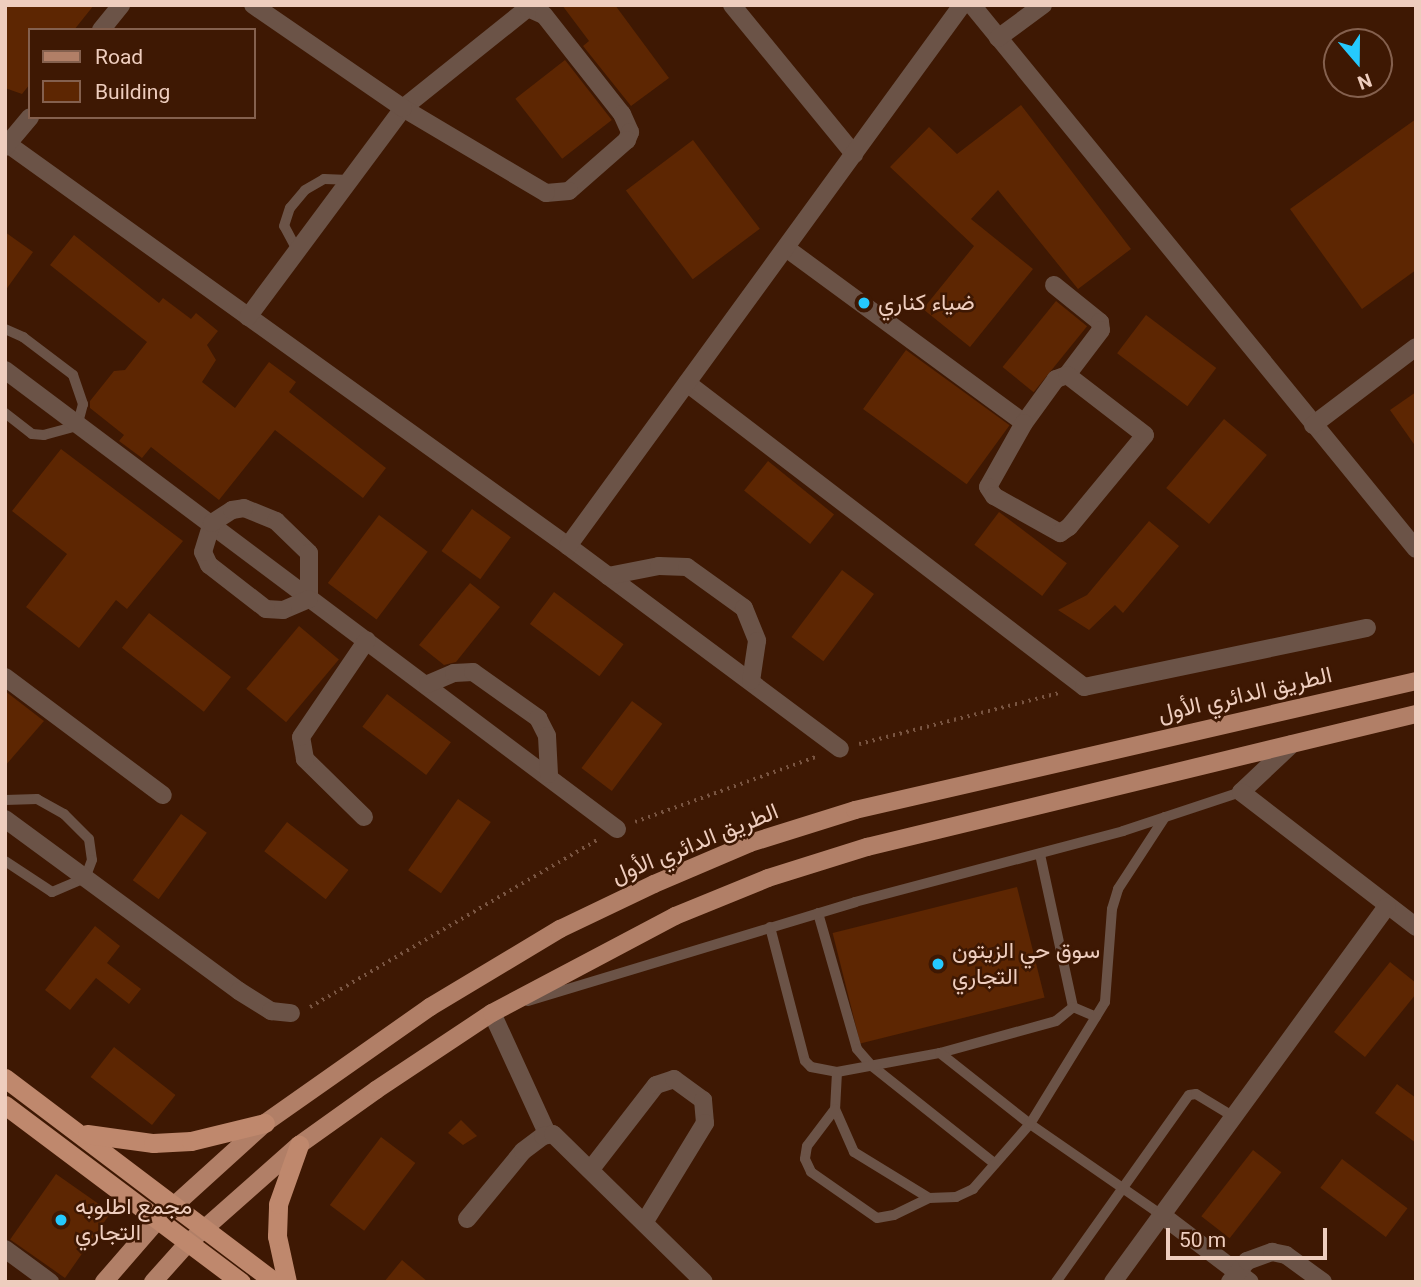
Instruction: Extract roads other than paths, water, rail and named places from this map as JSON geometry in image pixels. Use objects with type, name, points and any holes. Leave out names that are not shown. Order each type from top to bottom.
[{"type":"highway","points":[[5,1078],[176,1203],[275,1282]]},
{"type":"highway","points":[[5,1105],[156,1222],[241,1282]]},
{"type":"highway","points":[[78,1132],[116,1140],[191,1141],[265,1123]]},
{"type":"highway","points":[[288,1282],[277,1236],[278,1204],[299,1145]]},
{"type":"main road","name":"الطريق الدائري الأول","points":[[104,1282],[156,1222],[265,1123],[430,1007],[560,929],[750,843],[916,795],[1413,678]]},
{"type":"main road","points":[[153,1282],[206,1226],[299,1145],[492,1013],[651,928],[768,878],[867,847],[1416,714]]},
{"type":"street","points":[[103,28],[121,5]]},
{"type":"street","points":[[248,317],[403,108],[521,12],[535,8],[622,114],[630,132],[628,140],[569,191],[552,194],[403,108],[253,5]]},
{"type":"street","points":[[732,5],[854,154]]},
{"type":"street","points":[[568,546],[962,5]]},
{"type":"street","points":[[972,5],[1416,549]]},
{"type":"street","points":[[998,38],[1043,5]]},
{"type":"street","points":[[28,119],[6,145],[568,546],[840,748]]},
{"type":"street","points":[[786,248],[1024,423]]},
{"type":"street","points":[[1054,285],[1102,326],[1067,374],[1056,379],[1024,423],[988,490],[1055,530],[1065,532],[1145,436],[1067,374]]},
{"type":"street","points":[[1313,425],[1416,347]]},
{"type":"street","points":[[5,370],[212,523],[309,599],[549,774],[617,829]]},
{"type":"street","points":[[687,383],[1084,687],[1367,628]]},
{"type":"street","points":[[244,508],[276,521],[309,553],[309,599],[274,611],[239,591],[205,559],[203,545],[212,523],[232,509],[244,508]]},
{"type":"street","points":[[608,576],[674,564],[687,567],[735,601],[753,622],[757,641],[751,681]]},
{"type":"street","points":[[364,817],[305,760],[301,737],[367,640]]},
{"type":"street","points":[[428,684],[454,673],[473,672],[538,718],[547,736],[549,774]]},
{"type":"street","points":[[5,677],[163,796]]},
{"type":"street","points":[[1292,744],[1241,792],[1416,927]]},
{"type":"street","points":[[5,819],[239,991],[271,1011],[291,1013]]},
{"type":"street","points":[[1113,1282],[1387,906]]},
{"type":"street","points":[[492,1013],[547,1133],[556,1136],[591,1169],[704,1282]]},
{"type":"street","points":[[591,1169],[656,1085],[674,1079],[703,1100],[705,1123],[644,1223]]},
{"type":"street","points":[[467,1219],[523,1151],[547,1133]]},
{"type":"street","points":[[1163,1216],[1233,1276],[1250,1282]]},
{"type":"street","points":[[5,1249],[50,1282]]},
{"type":"street","points":[[1233,1276],[1261,1255],[1280,1252],[1322,1282]]},
{"type":"lane","points":[[297,250],[284,226],[290,208],[305,190],[324,179],[349,180]]},
{"type":"lane","points":[[5,329],[23,337],[72,375],[83,404],[78,426],[38,435],[5,413]]},
{"type":"lane","points":[[492,1013],[770,927],[1040,854],[1241,792]]},
{"type":"lane","points":[[5,800],[37,799],[80,828],[91,846],[85,878],[52,892],[5,861]]},
{"type":"lane","points":[[835,1109],[807,1146],[805,1159],[811,1172],[877,1218],[929,1198],[956,1197],[973,1189],[1030,1124],[1105,1002],[1112,909],[1118,889],[1165,817]]},
{"type":"lane","points":[[1040,854],[1073,1007]]},
{"type":"lane","points":[[818,913],[851,1037],[872,1066],[995,1164]]},
{"type":"lane","points":[[770,927],[805,1060],[823,1072],[837,1072],[940,1053],[1056,1021],[1073,1007]]},
{"type":"lane","points":[[1073,1007],[1096,1017]]},
{"type":"lane","points":[[940,1053],[1030,1124],[1163,1216]]},
{"type":"lane","points":[[837,1072],[835,1109],[854,1152],[929,1198]]},
{"type":"lane","points":[[1056,1282],[1189,1096],[1196,1094],[1234,1117]]},
{"type":"place","name":"ضياء كناري","points":[[864,303]]},
{"type":"place","name":"سوق حي الزيتون التجاري","points":[[938,964]]},
{"type":"place","name":"مجمع اطلوبه التجاري","points":[[61,1220]]}]
